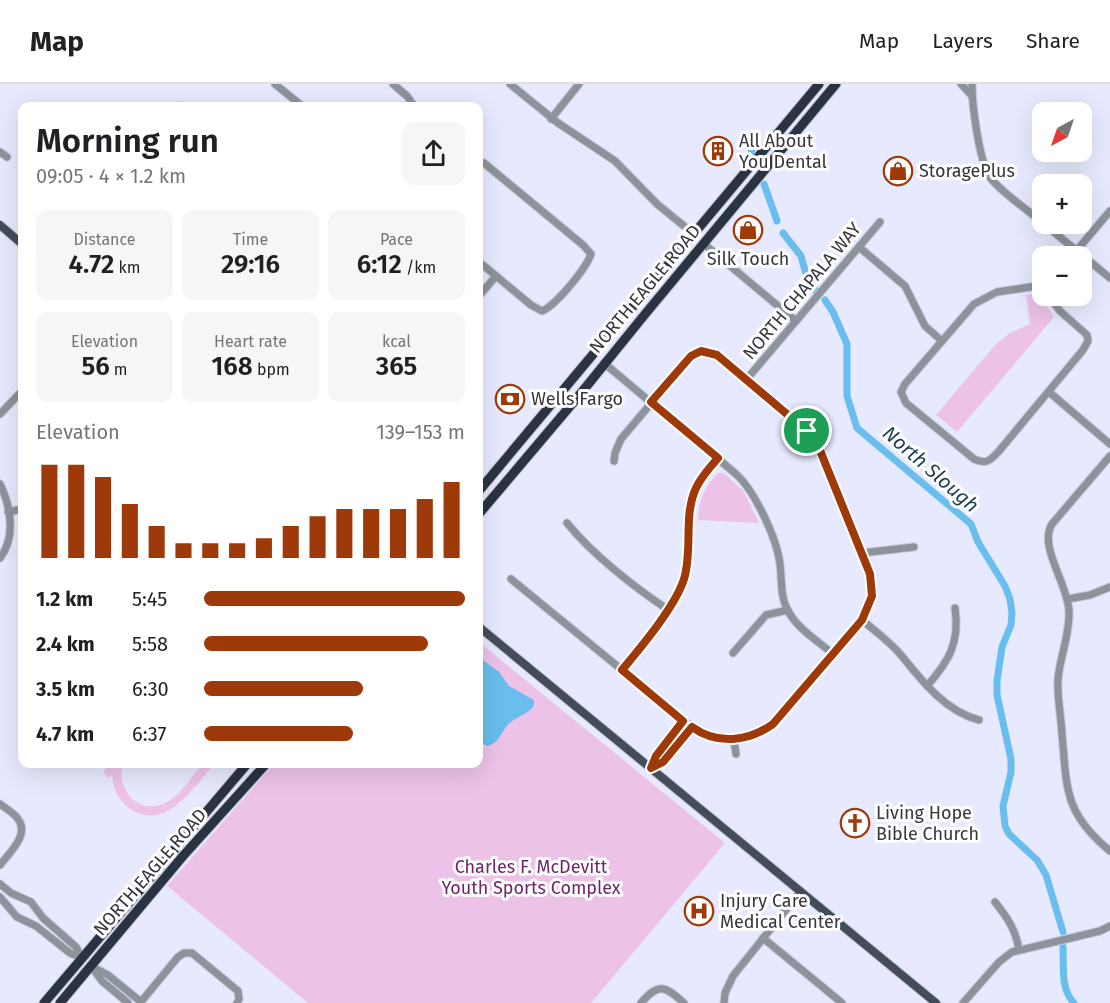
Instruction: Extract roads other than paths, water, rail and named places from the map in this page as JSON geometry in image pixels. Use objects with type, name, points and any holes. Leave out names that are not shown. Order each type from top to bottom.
[{"type":"highway","name":"NORTH EAGLE ROAD","points":[[483,486],[819,84]]},
{"type":"highway","name":"NORTH EAGLE ROAD","points":[[483,509],[578,398],[604,363],[836,84]]},
{"type":"highway","points":[[704,244],[710,216]]},
{"type":"highway","points":[[688,263],[688,252],[695,235]]},
{"type":"highway","name":"NORTH EAGLE ROAD","points":[[44,1003],[244,768]]},
{"type":"highway","name":"NORTH EAGLE ROAD","points":[[60,1003],[183,856],[262,768]]},
{"type":"highway","points":[[92,966],[90,961],[94,952],[137,900],[140,895],[138,891]]},
{"type":"highway","points":[[53,1003],[79,971],[83,962],[82,958]]},
{"type":"main road","points":[[0,225],[18,241]]},
{"type":"main road","points":[[483,630],[936,1003]]},
{"type":"street","points":[[275,84],[297,102]]},
{"type":"street","points":[[393,84],[411,102]]},
{"type":"street","points":[[510,84],[551,119],[615,161],[657,204],[695,235]]},
{"type":"street","points":[[551,119],[579,84]]},
{"type":"street","points":[[961,84],[972,96]]},
{"type":"street","points":[[972,84],[980,146],[989,176],[1032,213]]},
{"type":"street","points":[[0,152],[7,157]]},
{"type":"street","points":[[483,163],[574,238],[591,255],[554,303],[542,311],[531,305],[483,265]]},
{"type":"street","points":[[1082,246],[1110,211]]},
{"type":"street","name":"NORTH CHAPALA WAY","points":[[746,380],[880,222]]},
{"type":"street","points":[[1054,234],[1067,246]]},
{"type":"street","points":[[704,244],[796,321]]},
{"type":"street","points":[[859,247],[905,286],[925,326],[942,341]]},
{"type":"street","points":[[1092,266],[1110,278]]},
{"type":"street","points":[[483,291],[496,276]]},
{"type":"street","points":[[1032,287],[997,292],[974,304],[905,384],[901,392],[906,403],[974,459],[982,463],[987,462],[999,452],[1088,341],[1087,335],[1056,306]]},
{"type":"street","points":[[511,579],[683,721],[707,735],[734,740],[753,735],[773,724],[862,620],[870,606],[872,588],[870,574],[817,443],[807,431],[717,355],[701,351],[691,356],[621,439],[614,461]]},
{"type":"street","points":[[604,363],[742,479],[759,506],[778,555],[782,591],[788,610],[802,628],[833,654]]},
{"type":"street","points":[[1048,392],[1110,444]]},
{"type":"street","points":[[0,414],[18,395]]},
{"type":"street","points":[[1110,456],[1049,529],[1048,545],[1068,599],[1068,628],[1058,679],[1067,791],[1074,812],[1085,827],[1110,851]]},
{"type":"street","points":[[622,670],[652,633],[681,586],[686,572],[693,494],[700,480],[718,458]]},
{"type":"street","points":[[0,484],[8,512],[11,535],[0,558]]},
{"type":"street","points":[[8,512],[18,510]]},
{"type":"street","points":[[567,523],[588,546],[667,609]]},
{"type":"street","points":[[862,553],[914,547]]},
{"type":"street","points":[[1068,599],[1089,595],[1110,587]]},
{"type":"street","points":[[927,686],[951,654],[957,622],[955,609]]},
{"type":"street","points":[[733,653],[766,615],[788,610]]},
{"type":"street","points":[[862,620],[892,645],[927,686],[960,713],[979,720]]},
{"type":"street","points":[[651,768],[656,756],[683,721]]},
{"type":"street","points":[[651,768],[663,762],[692,727]]},
{"type":"street","points":[[734,740],[736,754]]},
{"type":"street","points":[[0,804],[19,820],[22,832],[0,865]]},
{"type":"street","points":[[0,884],[31,902],[43,918],[76,947],[82,958]]},
{"type":"street","points":[[724,1003],[725,993],[733,976],[801,891]]},
{"type":"street","points":[[0,897],[17,917],[36,926],[70,953],[82,958]]},
{"type":"street","points":[[995,902],[1009,919],[1019,950]]},
{"type":"street","points":[[963,1003],[999,962],[1012,952],[1100,932],[1110,926]]},
{"type":"street","points":[[764,938],[842,1003]]},
{"type":"street","points":[[92,966],[108,975],[140,1003],[178,957],[184,953],[192,953],[238,991],[237,1003]]},
{"type":"street","points":[[92,966],[102,981],[128,1003]]},
{"type":"street","points":[[641,1003],[651,992],[660,988],[668,990],[684,1003]]},
{"type":"water","points":[[483,660],[499,672],[509,686],[534,700],[531,709],[511,722],[496,742],[488,746],[483,744]]},
{"type":"waterway","name":"North Slough","points":[[749,145],[752,152]]},
{"type":"waterway","name":"North Slough","points":[[764,184],[777,221]]},
{"type":"waterway","name":"North Slough","points":[[783,233],[801,256],[808,281],[815,290]]},
{"type":"waterway","name":"North Slough","points":[[825,300],[847,344],[847,396],[857,428],[971,524],[978,542],[1005,586],[1010,599],[1011,625],[1002,647],[997,681],[997,695],[1011,759],[1011,772],[1003,806],[1005,826],[1009,834],[1037,860],[1046,875],[1063,932]]},
{"type":"waterway","name":"North Slough","points":[[1063,947],[1065,984],[1074,1003]]},
{"type":"place","name":"All About You Dental","points":[[718,151]]},
{"type":"place","name":"StoragePlus","points":[[898,171]]},
{"type":"place","name":"Silk Touch","points":[[748,230]]},
{"type":"place","name":"Wells Fargo","points":[[510,399]]},
{"type":"place","name":"Living Hope Bible Church","points":[[855,823]]},
{"type":"place","name":"Injury Care Medical Center","points":[[699,911]]},
{"type":"park label","name":"Charles F. McDevitt Youth Sports Complex","points":[[531,877]]}]
